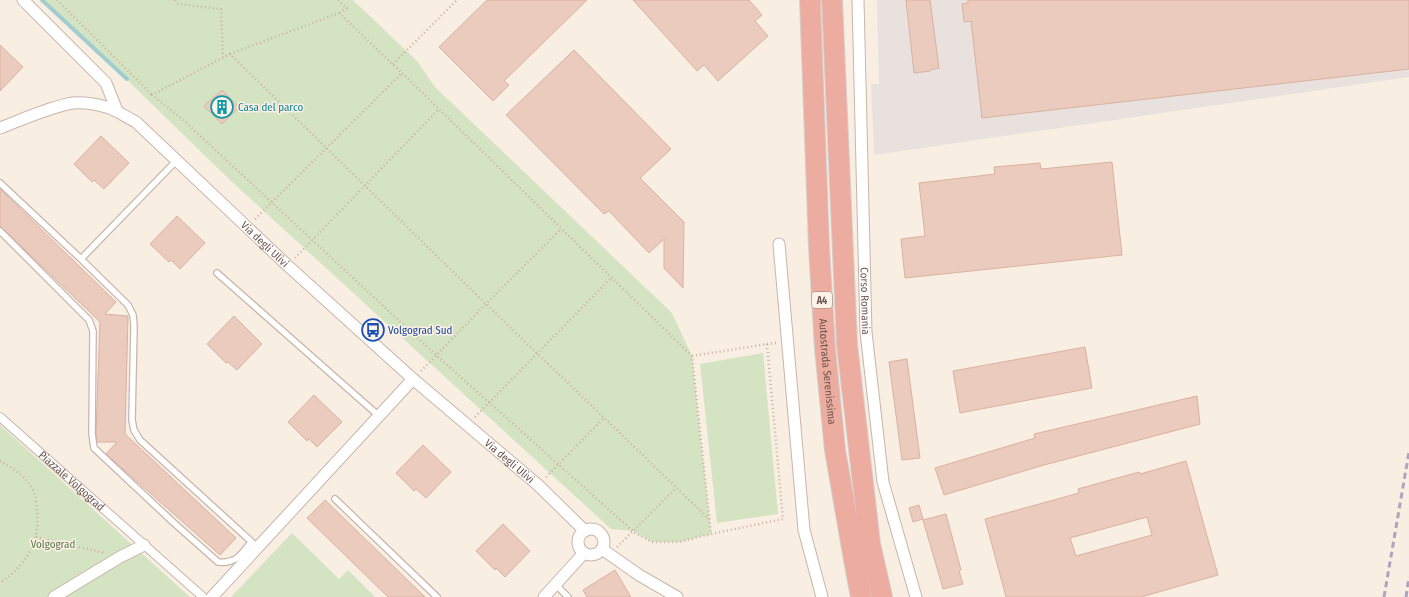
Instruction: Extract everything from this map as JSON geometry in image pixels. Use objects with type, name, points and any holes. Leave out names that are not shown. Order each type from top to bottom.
[{"type":"highway","name":"Autostrada Serenissima","points":[[810,0],[819,247],[825,349],[835,450],[861,597]]},
{"type":"highway","name":"Autostrada Serenissima","points":[[832,0],[847,344],[870,544],[882,597]]},
{"type":"street","points":[[23,0],[106,82],[117,111]]},
{"type":"street","name":"Corso Romania","points":[[858,0],[866,332],[883,482],[916,597]]},
{"type":"street","name":"Via degli Ulivi","points":[[0,128],[73,103],[96,105],[117,111],[136,122],[287,265],[413,379],[468,424],[538,485],[585,531]]},
{"type":"street","points":[[779,244],[804,530],[822,597]]},
{"type":"street","points":[[212,597],[255,545],[379,417],[413,379]]},
{"type":"street","name":"Piazzale Volgograd","points":[[0,417],[203,597]]},
{"type":"street","points":[[570,570],[574,541],[572,518]]},
{"type":"street","points":[[606,551],[591,555],[584,553],[578,542],[580,535],[591,529],[598,531],[603,536],[606,551],[639,575],[677,597]]},
{"type":"street","points":[[54,597],[120,557],[144,545]]},
{"type":"street","points":[[544,597],[584,553]]},
{"type":"lane","points":[[81,259],[177,160]]},
{"type":"lane","points":[[0,183],[128,305],[133,315],[134,327],[132,420],[134,430],[140,440],[255,545],[238,558],[226,563],[218,562],[94,448],[92,434],[93,331],[89,320],[0,231]]},
{"type":"lane","points":[[217,273],[379,417]]},
{"type":"lane","points":[[335,499],[437,597]]},
{"type":"lane","points":[[556,585],[568,597]]},
{"type":"path","points":[[56,0],[152,95],[181,118],[436,355],[634,532],[652,542],[679,542],[783,519],[767,344],[692,356]]},
{"type":"path","points":[[175,0],[178,4],[221,9],[223,57]]},
{"type":"path","points":[[152,95],[223,57],[339,13],[347,8],[338,0]]},
{"type":"path","points":[[393,64],[457,0]]},
{"type":"path","points":[[339,13],[692,356],[711,534]]},
{"type":"path","points":[[230,54],[537,354],[710,520]]},
{"type":"path","points":[[248,227],[402,73]]},
{"type":"path","points":[[287,265],[439,109]]},
{"type":"path","points":[[413,379],[561,229]]},
{"type":"path","points":[[468,424],[611,278]]},
{"type":"path","points":[[538,485],[604,418]]},
{"type":"path","points":[[0,461],[12,467],[26,479],[34,493],[38,520],[36,537],[29,555],[19,567],[0,583]]},
{"type":"path","points":[[606,551],[634,532],[676,488]]},
{"type":"path","points":[[36,537],[120,557]]},
{"type":"shaded area","points":[[877,0],[1409,0],[1409,77],[874,155],[871,84],[879,84]]},
{"type":"green space","points":[[45,0],[353,0],[417,61],[435,87],[672,313],[692,356],[711,534],[679,542],[652,542],[633,531],[611,529],[231,181]]},
{"type":"green space","points":[[763,353],[778,514],[717,523],[700,364]]},
{"type":"green space","name":"Volgograd","points":[[0,425],[190,597],[0,597]]},
{"type":"green space","points":[[292,533],[339,579],[348,570],[375,597],[231,597]]},
{"type":"building","points":[[487,0],[587,0],[504,81],[509,85],[493,101],[439,47]]},
{"type":"building","points":[[633,0],[749,0],[762,15],[755,21],[768,36],[718,81],[704,65],[697,71]]},
{"type":"building","points":[[906,0],[930,0],[939,68],[914,73]]},
{"type":"building","points":[[968,0],[1409,0],[1409,69],[982,118],[971,21],[964,22],[962,4],[968,3]]},
{"type":"building","points":[[0,45],[23,67],[0,91]]},
{"type":"building","points":[[574,50],[671,149],[640,178],[684,222],[683,288],[664,268],[664,239],[649,253],[609,211],[604,214],[506,115]]},
{"type":"building","name":"Casa del parco","points":[[222,90],[239,107],[222,124],[204,106]]},
{"type":"building","points":[[101,136],[129,163],[104,189],[94,180],[92,182],[74,164]]},
{"type":"building","points":[[1112,162],[1122,255],[905,278],[901,239],[925,236],[919,183],[995,174],[994,167],[1040,163],[1041,169]]},
{"type":"building","points":[[0,189],[116,302],[105,314],[128,316],[125,434],[236,538],[220,555],[106,454],[117,442],[97,442],[96,433],[100,322],[0,226]]},
{"type":"building","points":[[177,216],[205,243],[180,269],[171,260],[169,262],[150,244]]},
{"type":"building","points":[[234,316],[262,344],[237,370],[228,362],[226,363],[207,344]]},
{"type":"building","points":[[1085,347],[1092,388],[960,413],[953,371]]},
{"type":"building","points":[[907,359],[920,458],[902,460],[889,362]]},
{"type":"building","points":[[314,395],[342,422],[317,447],[309,439],[307,441],[288,422]]},
{"type":"building","points":[[1197,396],[1200,424],[1044,465],[944,495],[935,468],[1035,438],[1034,434]]},
{"type":"building","points":[[423,445],[451,472],[426,498],[416,489],[414,491],[396,473]]},
{"type":"building","points":[[1186,461],[1218,575],[1141,597],[1006,597],[985,519],[1079,493],[1078,489],[1139,472],[1140,474]],"holes":[[[1147,517],[1152,535],[1076,556],[1070,538]]]},
{"type":"building","points":[[325,500],[425,597],[388,597],[307,518]]},
{"type":"building","points":[[919,505],[923,519],[913,522],[909,508]]},
{"type":"building","points":[[946,514],[961,570],[959,571],[963,584],[943,589],[923,520]]},
{"type":"building","points":[[503,524],[530,551],[505,577],[496,568],[495,570],[476,551]]},
{"type":"building","points":[[615,570],[631,597],[587,597],[583,590]]},
{"type":"waterway","points":[[42,0],[127,79]]},
{"type":"railway","points":[[1384,597],[1409,452]]},
{"type":"railway","points":[[1406,597],[1409,577]]},
{"type":"place","name":"Casa del parco","points":[[222,107]]},
{"type":"place","name":"Volgograd Sud","points":[[373,330]]}]
